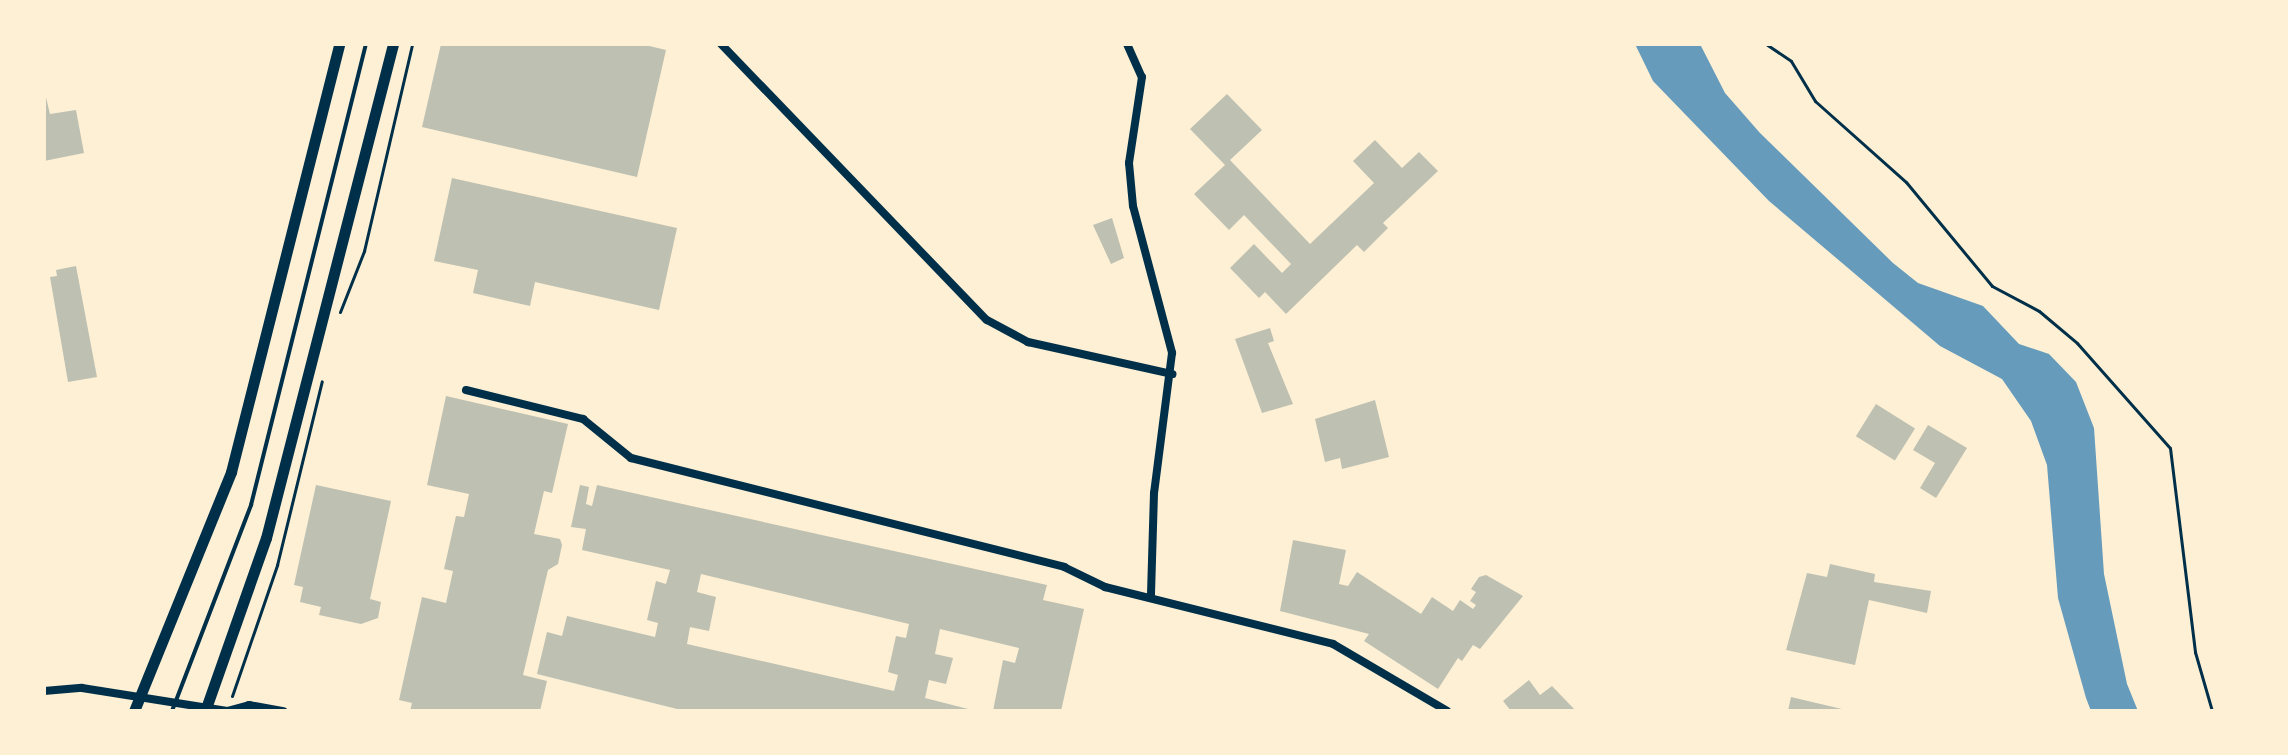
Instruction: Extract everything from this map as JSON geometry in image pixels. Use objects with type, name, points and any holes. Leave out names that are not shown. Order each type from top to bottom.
[{"type":"street","points":[[134,711],[231,472],[339,44]]},
{"type":"street","points":[[206,709],[266,538],[393,44]]},
{"type":"street","points":[[721,44],[987,320],[1028,342],[1172,374]]},
{"type":"street","points":[[1127,44],[1142,77],[1129,163],[1133,206],[1170,331],[1172,374],[1154,493],[1151,597]]},
{"type":"street","points":[[466,390],[583,419],[631,458],[1064,567],[1105,587],[1333,644],[1447,711]]},
{"type":"street","points":[[44,691],[82,688],[139,696],[173,707],[227,711],[249,705],[283,711]]},
{"type":"lane","points":[[173,707],[251,505],[366,44]]},
{"type":"path","points":[[343,301],[364,251],[412,44]]},
{"type":"path","points":[[1766,44],[1791,61],[1815,101],[1906,182],[1992,286],[2039,311],[2077,343],[2170,448],[2195,652],[2212,711]]},
{"type":"path","points":[[237,680],[241,662]]},
{"type":"water","points":[[1635,44],[1700,44],[1725,93],[1760,133],[1893,263],[1918,283],[1983,306],[2019,344],[2049,354],[2076,382],[2094,428],[2104,574],[2127,684],[2138,711],[2091,711],[2058,598],[2047,465],[2031,421],[2002,379],[1940,346],[1769,201],[1653,81]]},
{"type":"building","points":[[441,44],[641,44],[666,50],[637,177],[422,127]]},
{"type":"building","points":[[44,89],[50,114],[76,110],[84,153],[44,161]]},
{"type":"building","points":[[1227,94],[1262,130],[1230,160],[1310,244],[1374,183],[1353,161],[1375,140],[1402,168],[1419,152],[1438,171],[1383,223],[1388,228],[1364,252],[1357,245],[1286,314],[1265,292],[1259,298],[1230,268],[1254,244],[1282,273],[1291,264],[1244,215],[1229,230],[1194,194],[1225,165],[1190,129]]},
{"type":"building","points":[[452,178],[677,228],[659,310],[535,282],[530,306],[473,293],[478,270],[434,261]]},
{"type":"building","points":[[1112,218],[1124,258],[1111,264],[1093,225]]},
{"type":"building","points":[[76,266],[97,377],[68,382],[50,277],[57,276],[56,270]]},
{"type":"building","points":[[1270,328],[1274,341],[1268,343],[1293,404],[1262,413],[1235,339]]},
{"type":"building","points":[[446,396],[568,424],[552,493],[544,491],[534,534],[560,539],[562,545],[558,564],[548,570],[523,675],[547,681],[540,711],[410,711],[412,703],[399,700],[422,597],[446,603],[453,571],[444,569],[456,516],[464,517],[469,494],[427,485]]},
{"type":"building","points":[[1375,400],[1389,457],[1342,469],[1340,458],[1325,462],[1315,419]]},
{"type":"building","points":[[1876,404],[1915,428],[1895,461],[1856,436]]},
{"type":"building","points":[[1928,425],[1967,448],[1936,498],[1920,488],[1935,463],[1913,450]]},
{"type":"building","points":[[316,485],[391,501],[370,599],[381,602],[378,618],[361,624],[319,615],[321,607],[300,602],[303,587],[294,585]]},
{"type":"building","points":[[580,485],[589,487],[586,504],[592,506],[597,485],[1047,585],[1043,600],[1084,609],[1061,711],[993,711],[1003,660],[1015,663],[1019,648],[940,629],[935,654],[953,658],[946,684],[929,680],[925,698],[976,711],[685,711],[537,674],[547,632],[562,636],[567,616],[655,637],[658,623],[647,620],[656,581],[666,584],[670,570],[582,550],[586,529],[571,527]],"holes":[[[701,574],[909,624],[906,638],[896,636],[888,672],[898,675],[894,691],[687,644],[690,627],[709,631],[716,597],[697,592]]]},
{"type":"building","points":[[1293,540],[1346,550],[1339,584],[1348,586],[1357,572],[1421,614],[1432,597],[1453,611],[1460,600],[1473,609],[1476,605],[1470,601],[1476,592],[1471,589],[1479,577],[1486,575],[1523,596],[1480,649],[1473,645],[1462,661],[1458,658],[1438,689],[1364,641],[1369,634],[1280,611]]},
{"type":"building","points":[[1830,564],[1875,574],[1874,582],[1931,591],[1927,613],[1869,600],[1855,665],[1786,650],[1807,573],[1827,577]]},
{"type":"building","points":[[1529,680],[1540,695],[1552,686],[1576,711],[1511,711],[1503,701]]},
{"type":"building","points":[[1791,697],[1846,710],[1788,711]]}]
